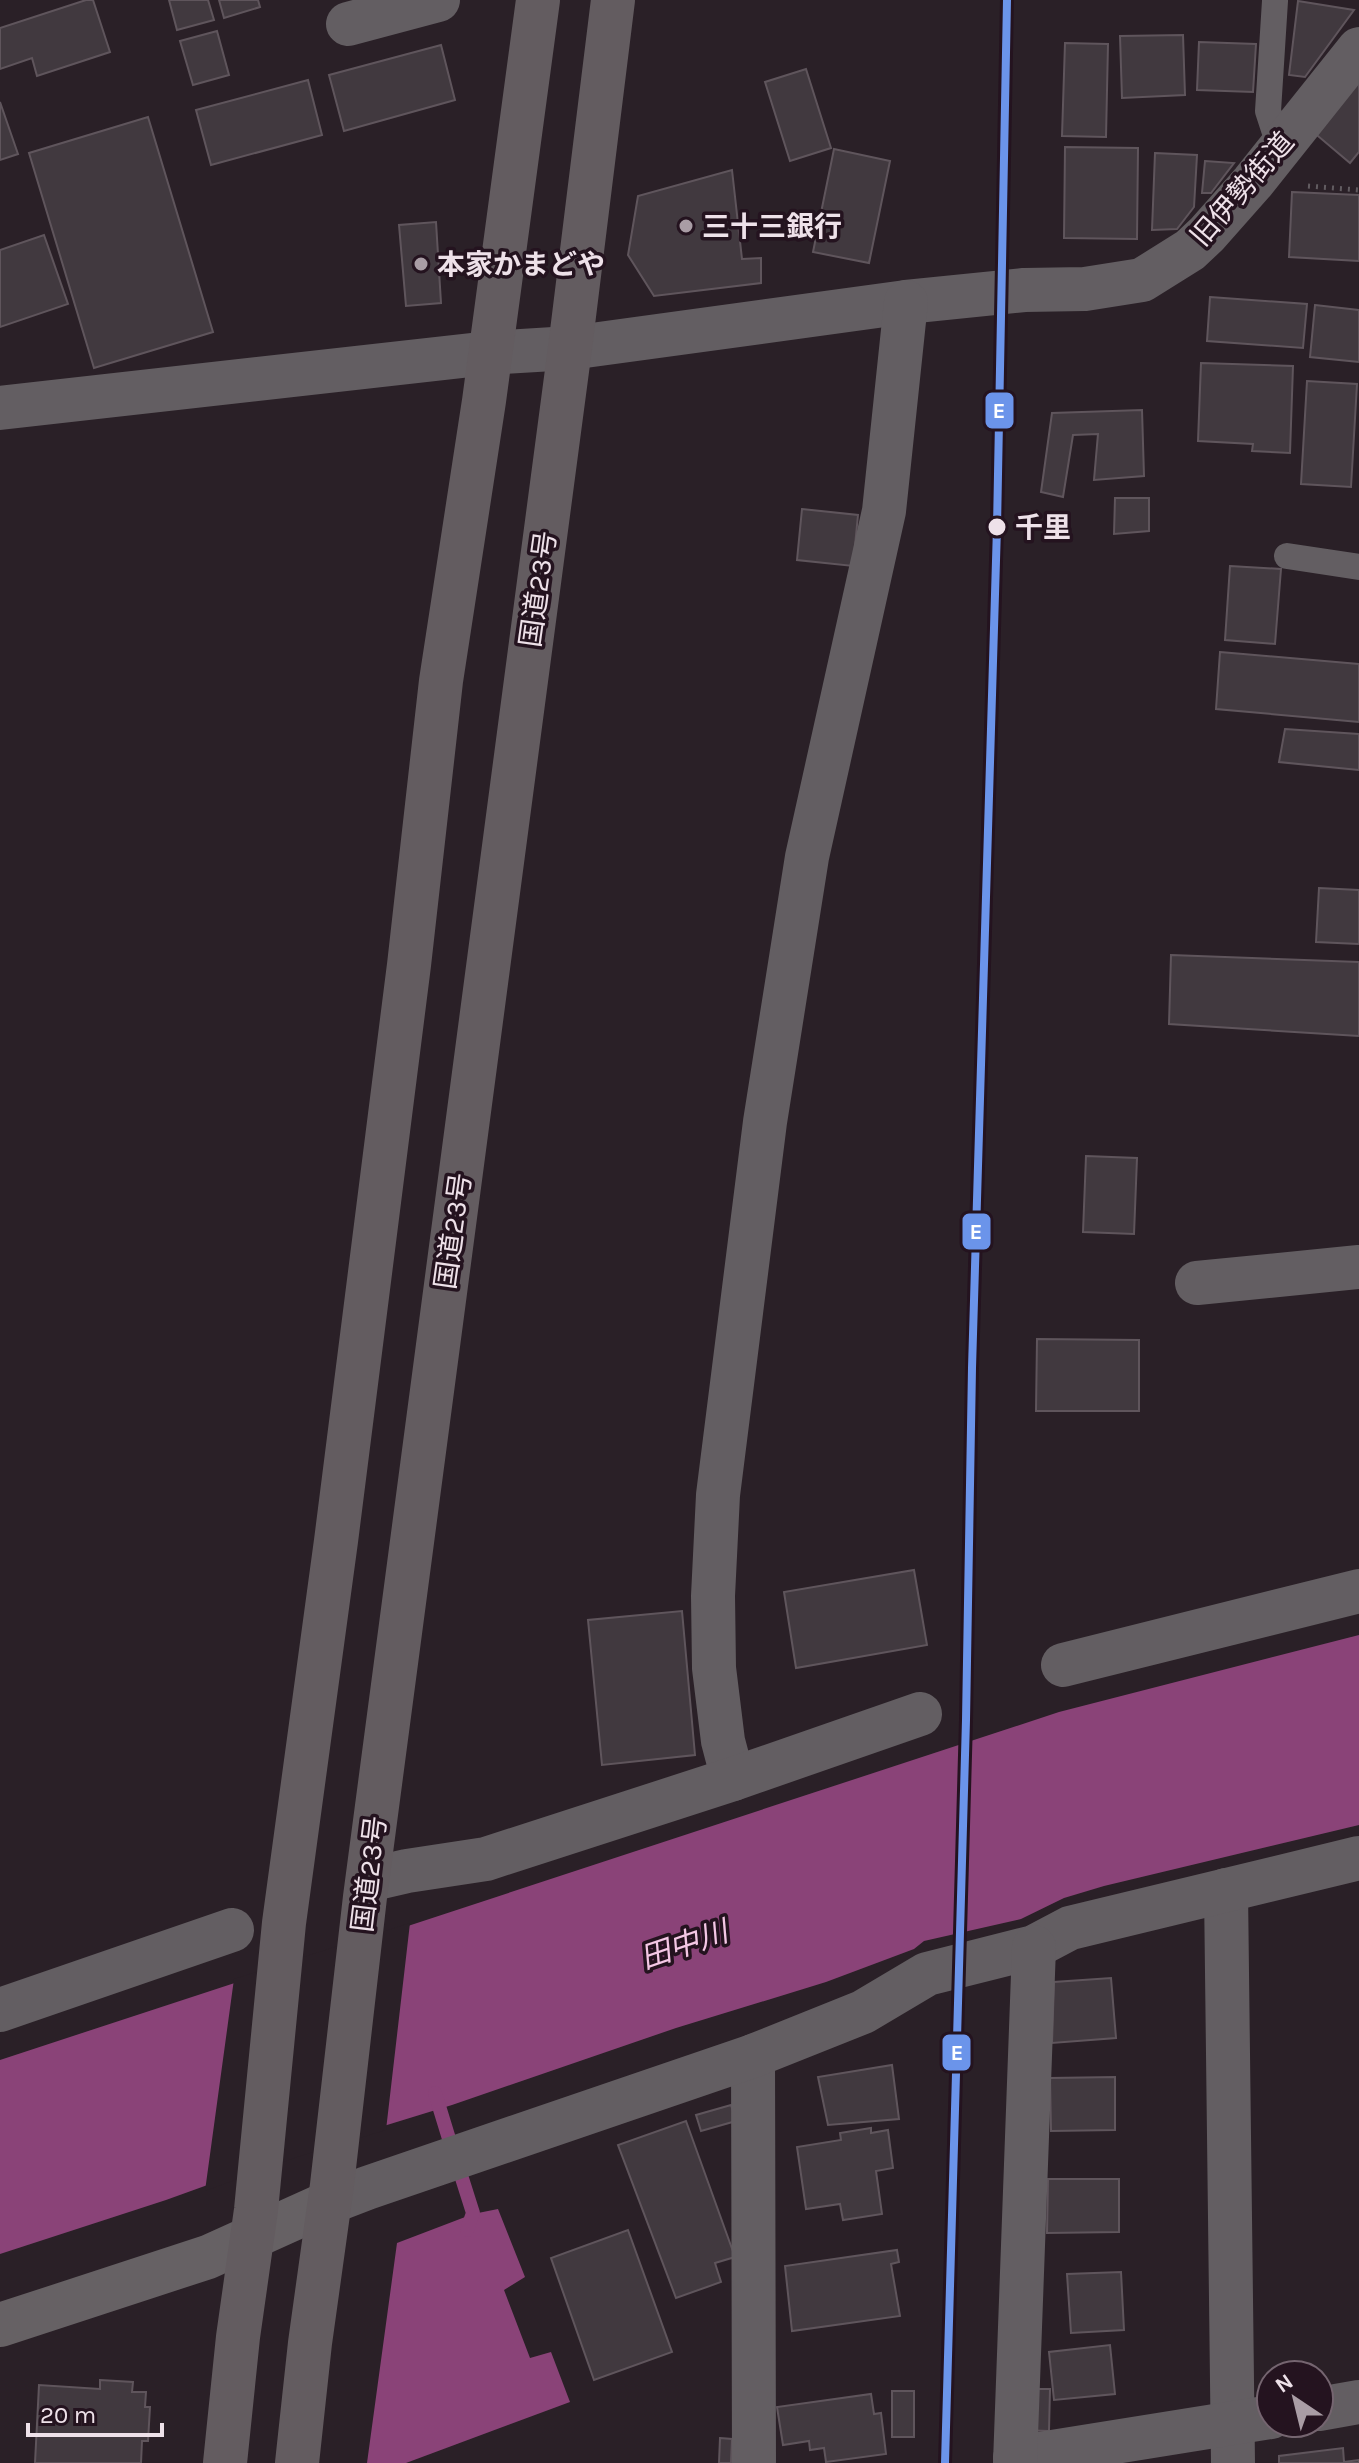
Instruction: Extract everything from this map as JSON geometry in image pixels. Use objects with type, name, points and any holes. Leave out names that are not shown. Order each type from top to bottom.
[{"type":"highway","points":[[225,2463],[284,1923],[409,965],[441,681],[484,401],[538,0]]},
{"type":"highway","name":"国道23号","points":[[297,2463],[366,1888],[570,348],[613,0]]},
{"type":"street","points":[[348,24],[438,0]]},
{"type":"street","name":"旧伊勢街道","points":[[906,302],[1085,289],[1142,280],[1167,266],[1198,242],[1253,182],[1359,49]]},
{"type":"street","points":[[0,408],[489,353],[570,348],[906,302],[884,511],[807,857],[768,1107],[718,1495],[713,1596],[714,1668],[723,1741],[733,1779]]},
{"type":"street","points":[[1197,1283],[1359,1267]]},
{"type":"street","points":[[1063,1665],[1359,1591]]},
{"type":"street","points":[[366,1888],[407,1871],[486,1859],[920,1714]]},
{"type":"street","points":[[0,2325],[208,2257],[253,2224],[330,2194],[367,2188],[753,2056],[863,2012],[927,1974],[1034,1947],[1070,1928],[1359,1858]]},
{"type":"street","points":[[1034,1947],[1015,2460],[1245,2435],[1226,1890]]},
{"type":"street","points":[[0,2010],[232,1930]]},
{"type":"street","points":[[753,2056],[754,2463]]},
{"type":"street","points":[[1335,2406],[1359,2402]]},
{"type":"lane","points":[[1275,1],[1268,111],[1280,148]]},
{"type":"lane","points":[[1287,556],[1359,567]]},
{"type":"water","name":"田中川","points":[[1359,1635],[1359,1825],[1104,1886],[1064,1898],[1021,1919],[924,1941],[914,1949],[826,1982],[296,2153],[166,2200],[0,2254],[0,2060],[1059,1712]]},
{"type":"water","points":[[498,2209],[525,2277],[504,2290],[530,2358],[551,2352],[570,2402],[406,2463],[367,2463],[397,2243],[473,2214]]},
{"type":"pier","points":[[410,1923],[386,2130],[297,2157],[205,2191],[234,1979]]},
{"type":"building","points":[[93,0],[110,52],[37,76],[32,58],[0,69],[0,28]]},
{"type":"building","points":[[169,0],[208,0],[214,20],[177,30]]},
{"type":"building","points":[[219,0],[258,0],[260,7],[224,18]]},
{"type":"building","points":[[1298,1],[1354,10],[1305,77],[1289,75]]},
{"type":"building","points":[[217,31],[229,75],[193,85],[180,41]]},
{"type":"building","points":[[1183,35],[1185,95],[1122,98],[1120,36]]},
{"type":"building","points":[[1199,42],[1256,44],[1253,92],[1197,90]]},
{"type":"building","points":[[1065,43],[1108,44],[1106,137],[1062,136]]},
{"type":"building","points":[[441,45],[455,100],[344,131],[329,75]]},
{"type":"building","points":[[806,69],[831,148],[790,161],[765,82]]},
{"type":"building","points":[[1359,76],[1359,152],[1350,163],[1312,131]]},
{"type":"building","points":[[308,80],[322,135],[211,165],[196,110]]},
{"type":"building","points":[[0,102],[18,154],[0,160]]},
{"type":"building","points":[[148,117],[213,332],[94,368],[29,153]]},
{"type":"building","points":[[1065,147],[1138,148],[1137,239],[1064,238]]},
{"type":"building","points":[[834,149],[890,161],[869,263],[813,252]]},
{"type":"building","points":[[1155,153],[1197,155],[1194,207],[1177,229],[1152,230]]},
{"type":"building","points":[[1205,161],[1234,163],[1211,193],[1202,193]]},
{"type":"building","name":"三十三銀行","points":[[732,170],[742,259],[761,258],[761,283],[654,296],[628,255],[638,196]]},
{"type":"building","points":[[1292,192],[1359,195],[1359,261],[1289,257]]},
{"type":"building","name":"本家かまどや","points":[[436,222],[441,303],[406,306],[399,225]]},
{"type":"building","points":[[44,235],[68,304],[0,327],[0,250]]},
{"type":"building","points":[[1210,297],[1307,304],[1303,348],[1207,341]]},
{"type":"building","points":[[1315,305],[1359,310],[1359,362],[1310,357]]},
{"type":"building","points":[[1201,363],[1293,366],[1290,453],[1252,451],[1253,444],[1198,441]]},
{"type":"building","points":[[1307,381],[1357,384],[1351,487],[1301,484]]},
{"type":"building","points":[[1142,410],[1144,476],[1094,480],[1098,434],[1073,435],[1063,497],[1041,492],[1052,413]]},
{"type":"building","points":[[1115,498],[1149,498],[1149,531],[1114,534]]},
{"type":"building","points":[[802,509],[858,515],[853,566],[797,560]]},
{"type":"building","points":[[1230,566],[1281,569],[1275,644],[1225,640]]},
{"type":"building","points":[[1220,652],[1359,664],[1359,722],[1216,709]]},
{"type":"building","points":[[1285,729],[1359,734],[1359,770],[1279,762]]},
{"type":"building","points":[[1319,888],[1359,890],[1359,944],[1316,942]]},
{"type":"building","points":[[1171,955],[1359,962],[1359,1036],[1169,1024]]},
{"type":"building","points":[[1086,1156],[1137,1158],[1134,1234],[1083,1232]]},
{"type":"building","points":[[1037,1339],[1139,1340],[1139,1411],[1036,1411]]},
{"type":"building","points":[[914,1570],[927,1645],[796,1668],[784,1592]]},
{"type":"building","points":[[682,1611],[695,1755],[602,1765],[588,1620]]},
{"type":"building","points":[[1111,1978],[1116,2038],[1052,2043],[1054,1982]]},
{"type":"building","points":[[892,2065],[899,2119],[828,2125],[818,2077]]},
{"type":"building","points":[[1115,2077],[1115,2130],[1051,2131],[1050,2078]]},
{"type":"building","points":[[731,2105],[736,2121],[701,2131],[696,2115]]},
{"type":"building","points":[[686,2121],[735,2257],[715,2263],[721,2282],[676,2298],[618,2145]]},
{"type":"building","points":[[871,2128],[871,2133],[888,2130],[893,2168],[876,2171],[882,2214],[843,2220],[840,2204],[806,2209],[797,2147],[841,2140],[840,2133]]},
{"type":"building","points":[[1048,2179],[1119,2179],[1119,2232],[1047,2233]]},
{"type":"building","points":[[628,2230],[672,2352],[594,2380],[551,2258]]},
{"type":"building","points":[[897,2250],[899,2262],[891,2264],[900,2316],[792,2331],[785,2266]]},
{"type":"building","points":[[1121,2272],[1124,2330],[1071,2333],[1067,2274]]},
{"type":"building","points":[[1110,2345],[1115,2394],[1054,2400],[1049,2352]]},
{"type":"building","points":[[100,2380],[133,2382],[132,2392],[146,2392],[145,2407],[150,2407],[148,2441],[142,2441],[141,2463],[35,2463],[39,2385],[100,2389]]},
{"type":"building","points":[[1021,2389],[1050,2389],[1049,2431],[1020,2430]]},
{"type":"building","points":[[892,2391],[914,2391],[914,2437],[892,2437]]},
{"type":"building","points":[[871,2394],[874,2414],[881,2413],[886,2454],[826,2462],[824,2448],[810,2450],[809,2441],[783,2445],[777,2407]]},
{"type":"building","points":[[720,2438],[732,2439],[731,2463],[719,2463]]},
{"type":"building","points":[[1343,2448],[1344,2462],[1359,2460],[1359,2463],[1279,2463],[1279,2456]]},
{"type":"waterway","points":[[435,2093],[450,2142]]},
{"type":"waterway","points":[[460,2172],[473,2213],[467,2230]]},
{"type":"transit line","name":"E","points":[[945,2463],[966,1720],[972,1368],[997,527],[1007,0]]},
{"type":"place","name":"三十三銀行","points":[[686,226]]},
{"type":"place","name":"本家かまどや","points":[[421,264]]},
{"type":"place","name":"千里","points":[[997,527]]}]
